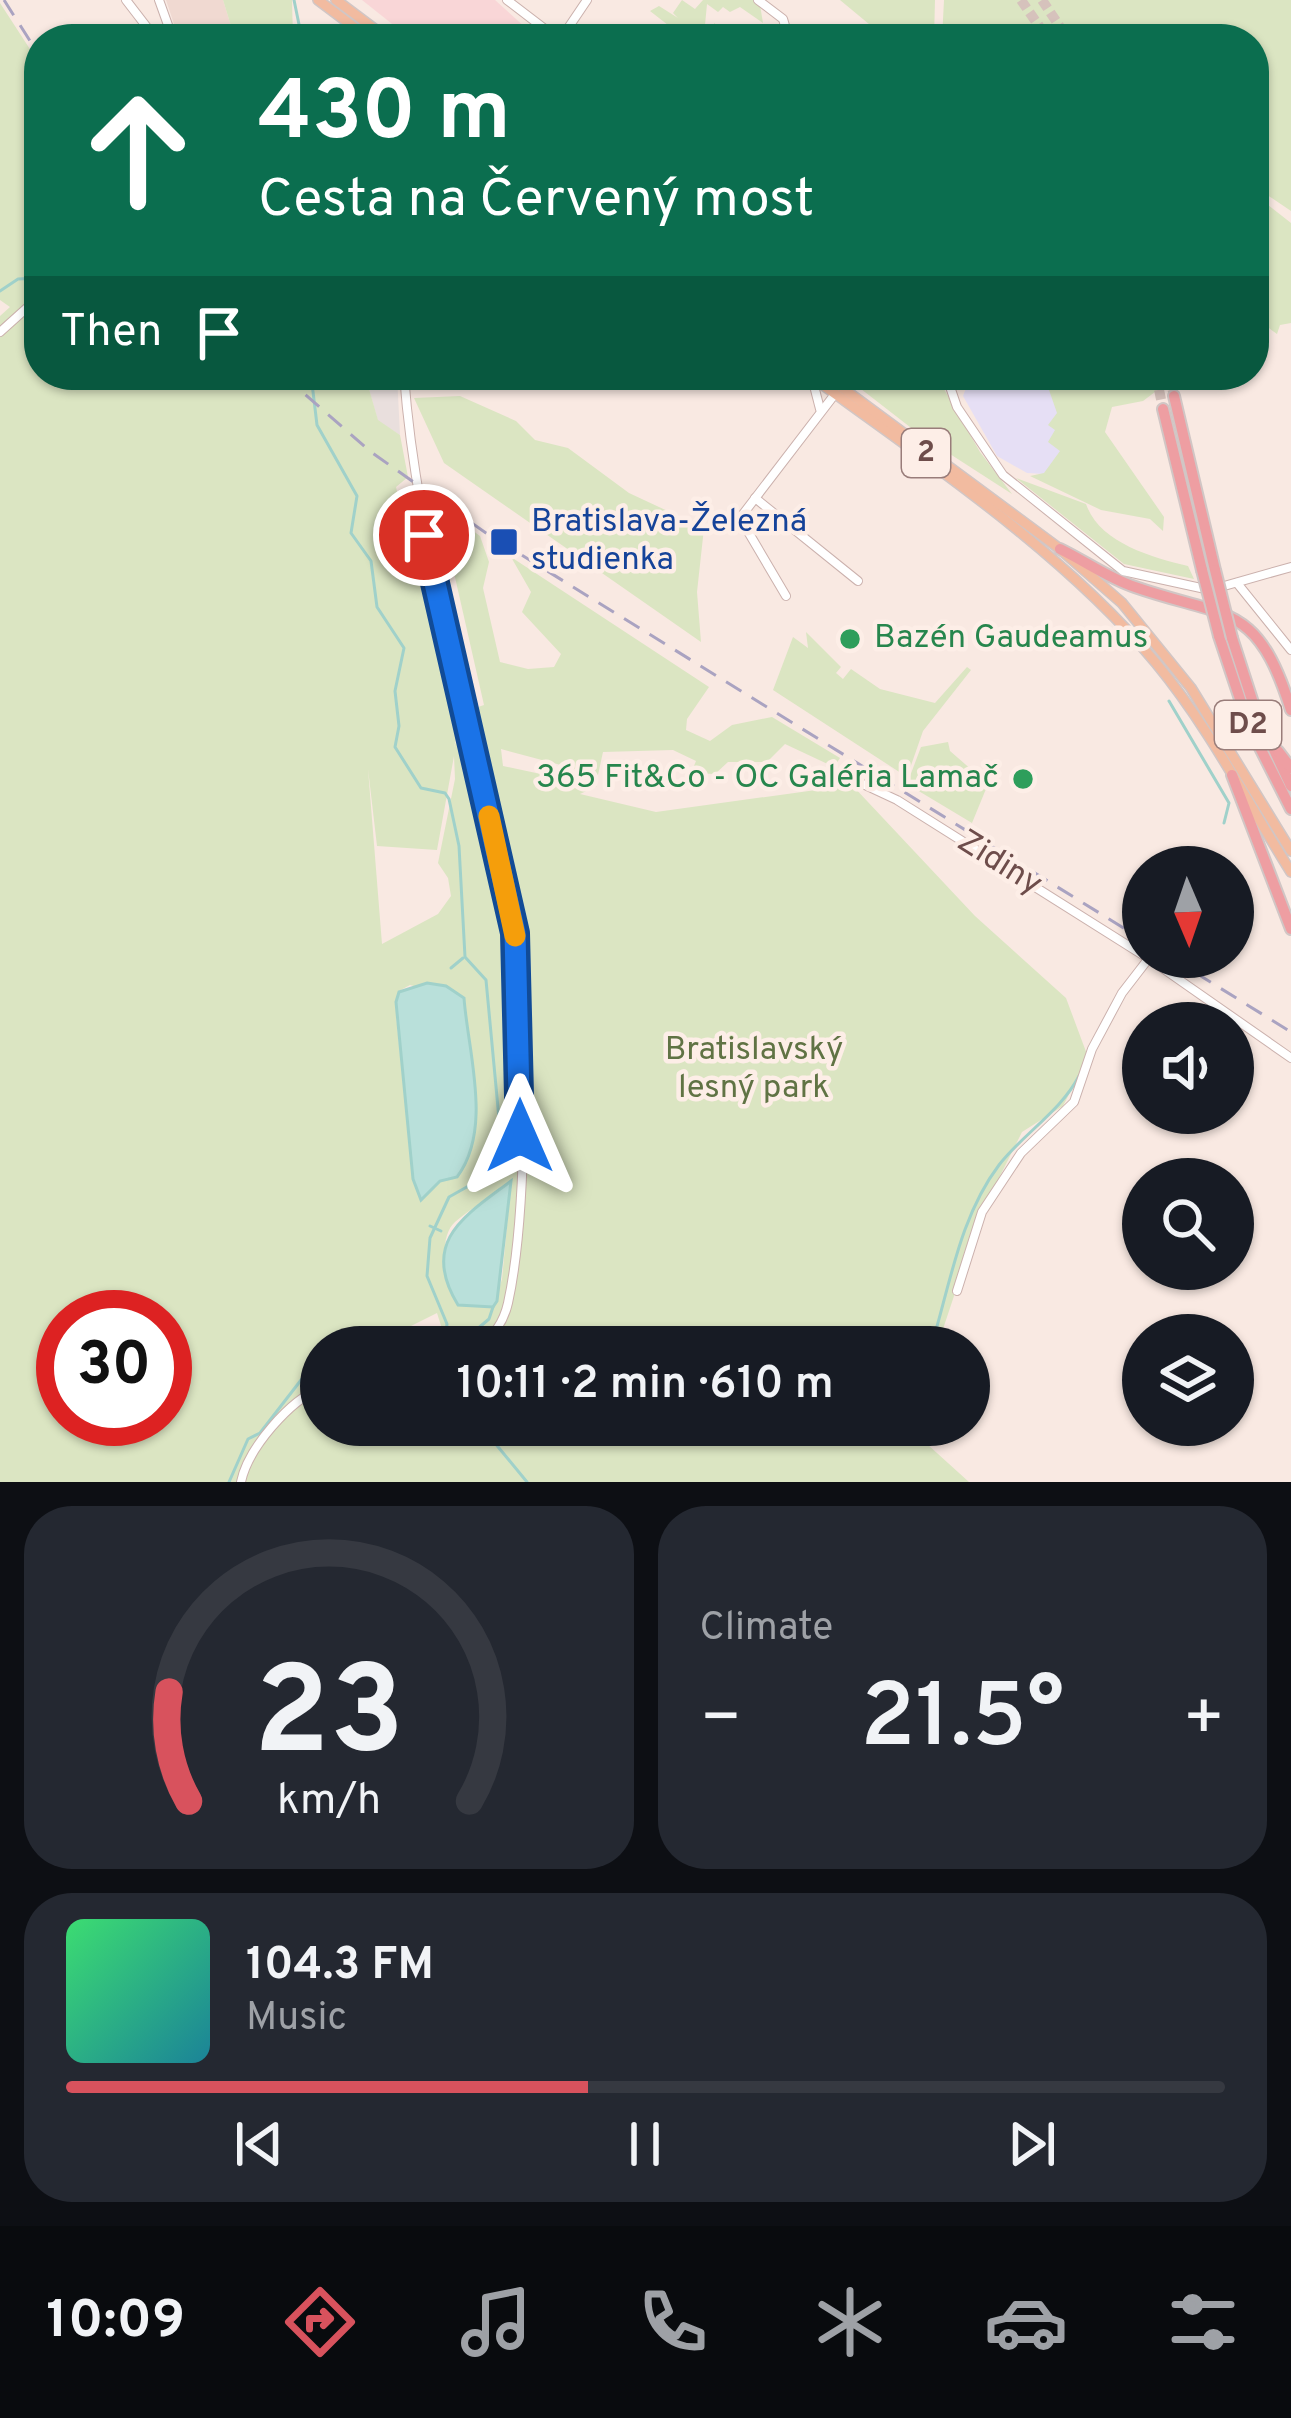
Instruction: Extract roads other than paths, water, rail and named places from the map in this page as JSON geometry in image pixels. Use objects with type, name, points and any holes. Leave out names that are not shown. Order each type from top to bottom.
[{"type":"highway","name":"D2","points":[[1174,396],[1208,570]]},
{"type":"highway","name":"D2","points":[[1163,409],[1249,726],[1291,809]]},
{"type":"highway","points":[[1060,549],[1130,585],[1231,614],[1269,654],[1291,710]]},
{"type":"highway","name":"D2","points":[[1225,637],[1291,786]]},
{"type":"highway","points":[[1268,740],[1291,768]]},
{"type":"highway","points":[[1232,775],[1291,928]]},
{"type":"main road","points":[[318,0],[350,24]]},
{"type":"main road","points":[[336,0],[368,24]]},
{"type":"main road","name":"2","points":[[837,390],[1060,549],[1122,603],[1176,666],[1291,851]]},
{"type":"main road","name":"2","points":[[837,390],[1073,577],[1126,627],[1187,703],[1291,872]]},
{"type":"street","points":[[507,0],[537,24]]},
{"type":"street","points":[[566,24],[587,0]]},
{"type":"street","points":[[758,0],[784,24]]},
{"type":"street","points":[[0,332],[24,310]]},
{"type":"street","points":[[406,390],[421,520],[515,933],[519,1168],[508,1304],[499,1326]]},
{"type":"street","points":[[816,390],[818,414]]},
{"type":"street","points":[[786,596],[740,518],[835,390]]},
{"type":"street","points":[[951,390],[996,467],[1109,563],[1139,578],[1210,590],[1291,567]]},
{"type":"street","points":[[755,498],[858,580]]},
{"type":"street","points":[[1237,583],[1291,650]]},
{"type":"street","name":"Zidiny","points":[[852,779],[897,800],[1122,942]]},
{"type":"street","points":[[957,1291],[982,1212],[1021,1153],[1074,1102],[1094,1045],[1134,978]]},
{"type":"street","name":"Zidiny","points":[[1176,978],[1291,1058]]},
{"type":"street","points":[[241,1482],[271,1431],[300,1400]]},
{"type":"water","points":[[427,983],[446,986],[464,998],[476,1114],[468,1158],[457,1177],[440,1181],[421,1200],[413,1179],[396,1002],[399,992]]},
{"type":"water","points":[[511,1181],[497,1301],[493,1307],[458,1305],[447,1283],[446,1247],[464,1218]]},
{"type":"waterway","points":[[294,0],[299,24]]},
{"type":"waterway","points":[[0,291],[24,279]]},
{"type":"waterway","points":[[313,390],[317,425],[357,496],[351,533],[371,561],[377,607],[404,648],[395,691],[399,726],[395,747],[421,788],[445,793],[449,799],[459,846],[465,957],[486,980],[501,1140],[481,1179],[449,1197],[430,1238],[427,1276],[447,1326]]},
{"type":"waterway","points":[[1169,701],[1229,803],[1224,823]]},
{"type":"waterway","points":[[451,968],[463,958]]},
{"type":"waterway","points":[[937,1326],[957,1253],[985,1186],[1079,1076]]},
{"type":"waterway","points":[[430,1226],[441,1231]]},
{"type":"waterway","points":[[481,1326],[493,1307]]},
{"type":"waterway","points":[[229,1482],[248,1439],[260,1433],[300,1381]]},
{"type":"waterway","points":[[497,1446],[527,1482]]},
{"type":"tunnel","points":[[1021,0],[1038,24]]},
{"type":"tunnel","points":[[1042,0],[1058,24]]},
{"type":"tunnel","points":[[1159,390],[1163,409]]},
{"type":"tunnel","points":[[1173,390],[1174,396]]},
{"type":"railway","points":[[4,0],[24,31]]},
{"type":"railway","points":[[300,390],[371,452],[486,533],[1122,927]]},
{"type":"railway","points":[[1204,978],[1291,1032]]},
{"type":"place","name":"Bratislava-Železná studienka","points":[[504,542]]},
{"type":"place","name":"Bazén Gaudeamus","points":[[850,639]]},
{"type":"place","name":"365 Fit&Co - OC Galéria Lamač","points":[[1023,779]]},
{"type":"park label","name":"Bratislavský lesný park","points":[[754,1070]]}]
